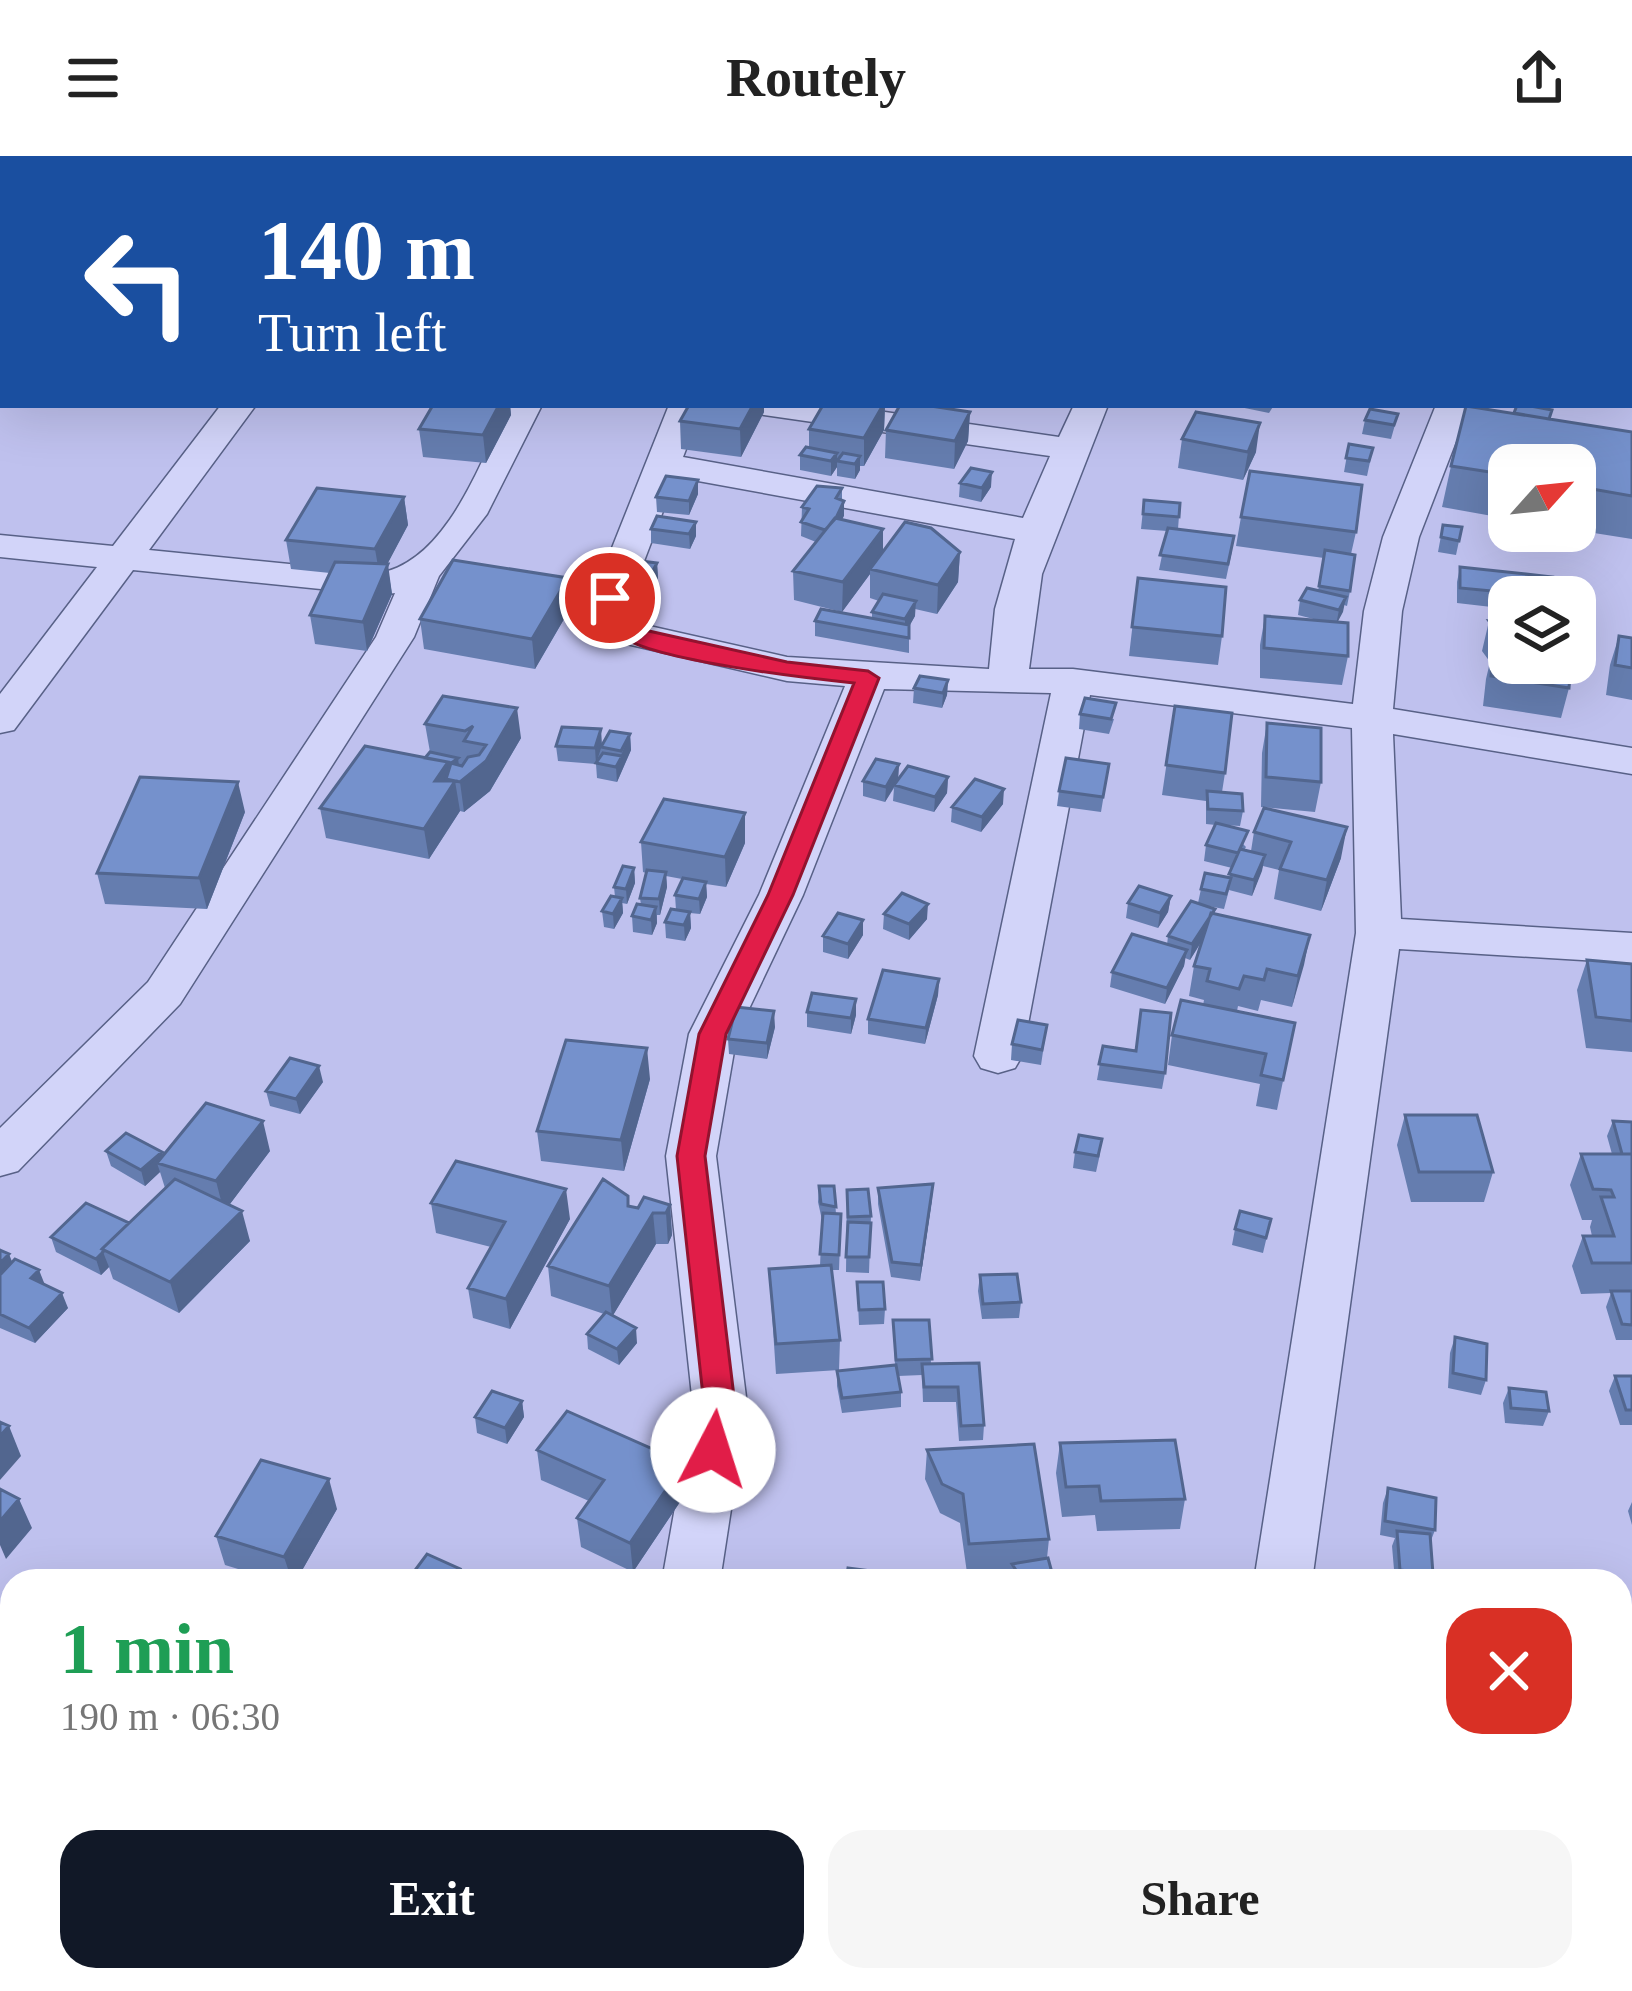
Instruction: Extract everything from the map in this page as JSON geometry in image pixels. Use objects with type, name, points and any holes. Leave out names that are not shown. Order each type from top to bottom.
[{"type":"street","points":[[3,713],[237,408]]},
{"type":"street","points":[[0,1158],[164,993],[395,637],[423,570],[486,487],[524,408]]},
{"type":"street","points":[[685,408],[610,598],[614,619],[632,634],[787,669],[868,678],[1073,681],[1372,718],[1632,761]]},
{"type":"street","points":[[785,408],[1072,449]]},
{"type":"street","points":[[1009,680],[1010,614],[1090,408]]},
{"type":"street","points":[[1285,1569],[1379,933],[1372,718],[1384,611],[1400,537],[1452,408]]},
{"type":"street","points":[[662,464],[1038,532]]},
{"type":"street","points":[[0,545],[380,584],[423,570]]},
{"type":"street","points":[[693,1569],[720,1405],[691,1156],[713,1034],[781,895],[868,678]]},
{"type":"street","points":[[998,1056],[1073,681]]},
{"type":"street","points":[[1379,933],[1632,948]]},
{"type":"building","points":[[431,408],[497,408],[483,435],[419,429]]},
{"type":"building","points":[[687,408],[751,408],[740,429],[680,421]]},
{"type":"building","points":[[821,408],[881,408],[864,438],[809,429]]},
{"type":"building","points":[[898,408],[970,412],[955,441],[886,430]]},
{"type":"building","points":[[1466,408],[1632,432],[1632,496],[1596,490],[1596,444],[1488,444],[1488,472],[1451,466]]},
{"type":"building","points":[[1516,408],[1552,410],[1549,419],[1514,413]]},
{"type":"building","points":[[1370,409],[1398,414],[1394,425],[1365,420]]},
{"type":"building","points":[[1196,412],[1260,423],[1248,452],[1182,439]]},
{"type":"building","points":[[1349,444],[1373,448],[1369,461],[1346,458]]},
{"type":"building","points":[[806,447],[837,453],[831,461],[800,455]]},
{"type":"building","points":[[843,453],[860,456],[855,464],[837,461]]},
{"type":"building","points":[[971,468],[992,472],[982,488],[960,483]]},
{"type":"building","points":[[1250,471],[1362,485],[1356,532],[1241,517]]},
{"type":"building","points":[[666,476],[698,480],[689,501],[656,497]]},
{"type":"building","points":[[817,486],[842,488],[836,498],[844,501],[825,530],[801,522],[809,509],[802,507]]},
{"type":"building","points":[[317,488],[404,497],[375,549],[286,540]]},
{"type":"building","points":[[1144,500],[1180,503],[1179,517],[1143,514]]},
{"type":"building","points":[[657,516],[696,522],[689,534],[651,529]]},
{"type":"building","points":[[835,518],[883,529],[843,582],[793,571]]},
{"type":"building","points":[[905,522],[931,528],[960,552],[938,585],[870,569]]},
{"type":"building","points":[[1443,525],[1462,527],[1459,541],[1441,537]]},
{"type":"building","points":[[1168,528],[1234,536],[1228,564],[1160,555]]},
{"type":"building","points":[[1325,550],[1355,555],[1350,591],[1319,586]]},
{"type":"building","points":[[453,560],[568,578],[532,639],[420,619]]},
{"type":"building","points":[[633,560],[657,563],[648,580],[623,576]]},
{"type":"building","points":[[335,562],[388,564],[363,622],[310,615]]},
{"type":"building","points":[[1460,567],[1544,576],[1488,576],[1488,591],[1460,588]]},
{"type":"building","points":[[1138,578],[1226,587],[1222,636],[1132,627]]},
{"type":"building","points":[[1307,588],[1346,597],[1339,610],[1300,600]]},
{"type":"building","points":[[883,594],[916,601],[905,619],[872,612]]},
{"type":"building","points":[[821,609],[909,625],[909,638],[815,621]]},
{"type":"building","points":[[1265,616],[1348,623],[1348,656],[1264,648]]},
{"type":"building","points":[[1619,636],[1632,638],[1632,668],[1615,665]]},
{"type":"building","points":[[920,676],[948,680],[943,693],[914,688]]},
{"type":"building","points":[[443,696],[517,708],[486,761],[460,782],[446,779],[451,763],[462,766],[486,745],[464,741],[473,726],[465,731],[425,724]]},
{"type":"building","points":[[1085,698],[1116,703],[1111,719],[1080,714]]},
{"type":"building","points":[[1175,706],[1232,713],[1225,773],[1166,765]]},
{"type":"building","points":[[1267,723],[1321,728],[1321,782],[1266,777]]},
{"type":"building","points":[[562,727],[601,729],[595,748],[556,746]]},
{"type":"building","points":[[610,731],[630,734],[621,751],[601,747]]},
{"type":"building","points":[[365,746],[448,762],[435,781],[455,781],[424,829],[320,808]]},
{"type":"building","points":[[430,752],[458,758],[449,765],[425,758]]},
{"type":"building","points":[[603,753],[622,756],[616,767],[596,763]]},
{"type":"building","points":[[1066,758],[1109,764],[1103,797],[1059,791]]},
{"type":"building","points":[[876,759],[899,764],[886,787],[863,781]]},
{"type":"building","points":[[908,766],[948,777],[935,797],[894,785]]},
{"type":"building","points":[[140,777],[238,782],[199,878],[97,873]]},
{"type":"building","points":[[975,779],[1004,789],[982,817],[952,807]]},
{"type":"building","points":[[1207,791],[1242,794],[1243,811],[1208,809]]},
{"type":"building","points":[[664,799],[745,813],[725,857],[641,842]]},
{"type":"building","points":[[1264,808],[1347,827],[1327,880],[1280,869],[1291,842],[1254,832]]},
{"type":"building","points":[[1216,823],[1248,831],[1238,853],[1206,845]]},
{"type":"building","points":[[1240,849],[1265,855],[1254,880],[1229,874]]},
{"type":"building","points":[[623,866],[634,868],[626,889],[614,887]]},
{"type":"building","points":[[647,870],[666,872],[659,899],[640,898]]},
{"type":"building","points":[[1205,873],[1231,878],[1226,894],[1201,889]]},
{"type":"building","points":[[683,878],[706,882],[699,899],[675,895]]},
{"type":"building","points":[[1139,886],[1171,896],[1160,913],[1128,903]]},
{"type":"building","points":[[902,893],[928,904],[909,924],[884,914]]},
{"type":"building","points":[[611,896],[622,898],[613,914],[602,911]]},
{"type":"building","points":[[1191,901],[1215,909],[1192,944],[1168,936]]},
{"type":"building","points":[[637,904],[656,907],[651,920],[632,916]]},
{"type":"building","points":[[671,909],[690,912],[684,925],[665,922]]},
{"type":"building","points":[[838,913],[863,920],[848,944],[823,936]]},
{"type":"building","points":[[1211,913],[1310,935],[1298,976],[1267,969],[1264,980],[1244,976],[1239,989],[1207,981],[1210,969],[1194,966]]},
{"type":"building","points":[[1132,934],[1187,950],[1167,988],[1112,972]]},
{"type":"building","points":[[1587,960],[1632,964],[1632,1021],[1596,1017]]},
{"type":"building","points":[[883,970],[939,979],[926,1028],[868,1019]]},
{"type":"building","points":[[812,993],[856,999],[851,1018],[807,1012]]},
{"type":"building","points":[[1181,1000],[1295,1023],[1283,1080],[1261,1075],[1266,1054],[1172,1035]]},
{"type":"building","points":[[736,1007],[774,1011],[767,1043],[728,1039]]},
{"type":"building","points":[[1141,1010],[1171,1013],[1165,1073],[1099,1064],[1103,1046],[1136,1051]]},
{"type":"building","points":[[1018,1020],[1047,1025],[1042,1050],[1012,1044]]},
{"type":"building","points":[[566,1040],[647,1048],[621,1140],[537,1131]]},
{"type":"building","points":[[290,1058],[319,1066],[296,1099],[266,1091]]},
{"type":"building","points":[[206,1103],[263,1121],[216,1181],[157,1163]]},
{"type":"building","points":[[1405,1115],[1477,1115],[1493,1172],[1419,1172]]},
{"type":"building","points":[[1613,1121],[1632,1122],[1632,1154],[1622,1154]]},
{"type":"building","points":[[126,1133],[162,1152],[141,1170],[106,1151]]},
{"type":"building","points":[[1079,1135],[1102,1139],[1098,1156],[1075,1152]]},
{"type":"building","points":[[1581,1154],[1632,1154],[1632,1263],[1592,1263],[1583,1236],[1614,1236],[1601,1197],[1614,1197],[1611,1190],[1593,1189]]},
{"type":"building","points":[[456,1161],[566,1189],[506,1299],[468,1288],[505,1222],[431,1203]]},
{"type":"building","points":[[175,1179],[242,1211],[170,1282],[102,1249]]},
{"type":"building","points":[[603,1179],[628,1196],[628,1206],[638,1208],[644,1197],[670,1205],[666,1213],[653,1213],[609,1286],[548,1266]]},
{"type":"building","points":[[933,1184],[921,1265],[892,1262],[878,1188]]},
{"type":"building","points":[[819,1186],[834,1186],[836,1207],[821,1204]]},
{"type":"building","points":[[868,1189],[871,1216],[848,1217],[847,1190]]},
{"type":"building","points":[[86,1203],[129,1223],[96,1259],[51,1237]]},
{"type":"building","points":[[1240,1211],[1271,1219],[1266,1238],[1235,1229]]},
{"type":"building","points":[[823,1213],[841,1214],[839,1255],[820,1254]]},
{"type":"building","points":[[848,1222],[871,1223],[869,1257],[846,1257]]},
{"type":"building","points":[[15,1259],[39,1270],[31,1278],[62,1293],[29,1328],[0,1314],[0,1275]]},
{"type":"building","points":[[831,1265],[840,1340],[776,1344],[769,1269]]},
{"type":"building","points":[[1017,1274],[1021,1302],[983,1304],[980,1275]]},
{"type":"building","points":[[857,1282],[883,1282],[885,1309],[859,1310]]},
{"type":"building","points":[[1611,1291],[1632,1291],[1632,1325],[1622,1324]]},
{"type":"building","points":[[606,1312],[636,1328],[617,1349],[587,1334]]},
{"type":"building","points":[[893,1320],[929,1320],[932,1359],[896,1360]]},
{"type":"building","points":[[1455,1337],[1487,1344],[1486,1380],[1453,1373]]},
{"type":"building","points":[[979,1363],[984,1425],[961,1426],[958,1387],[924,1387],[922,1364]]},
{"type":"building","points":[[896,1365],[901,1392],[842,1398],[837,1371]]},
{"type":"building","points":[[1615,1376],[1632,1376],[1632,1410],[1626,1410]]},
{"type":"building","points":[[1509,1388],[1546,1392],[1549,1411],[1511,1408]]},
{"type":"building","points":[[492,1391],[522,1401],[505,1428],[475,1417]]},
{"type":"building","points":[[567,1411],[684,1463],[630,1543],[577,1518],[604,1480],[537,1450]]},
{"type":"building","points":[[1175,1440],[1185,1499],[1101,1501],[1099,1486],[1066,1487],[1060,1443]]},
{"type":"building","points":[[1034,1444],[1049,1539],[969,1544],[963,1494],[942,1484],[927,1450]]},
{"type":"building","points":[[261,1460],[329,1479],[284,1557],[216,1536]]},
{"type":"building","points":[[1388,1488],[1436,1498],[1435,1530],[1385,1521]]},
{"type":"building","points":[[0,1489],[19,1499],[0,1521]]},
{"type":"building","points":[[1397,1531],[1430,1534],[1433,1569],[1400,1569]]},
{"type":"building","points":[[427,1554],[460,1569],[416,1569]]},
{"type":"building","points":[[1048,1558],[1051,1569],[1015,1569],[1012,1564]]},
{"type":"route","points":[[610,598],[614,619],[632,634],[787,669],[868,678],[781,895],[713,1034],[691,1156],[720,1405],[713,1450]]}]
